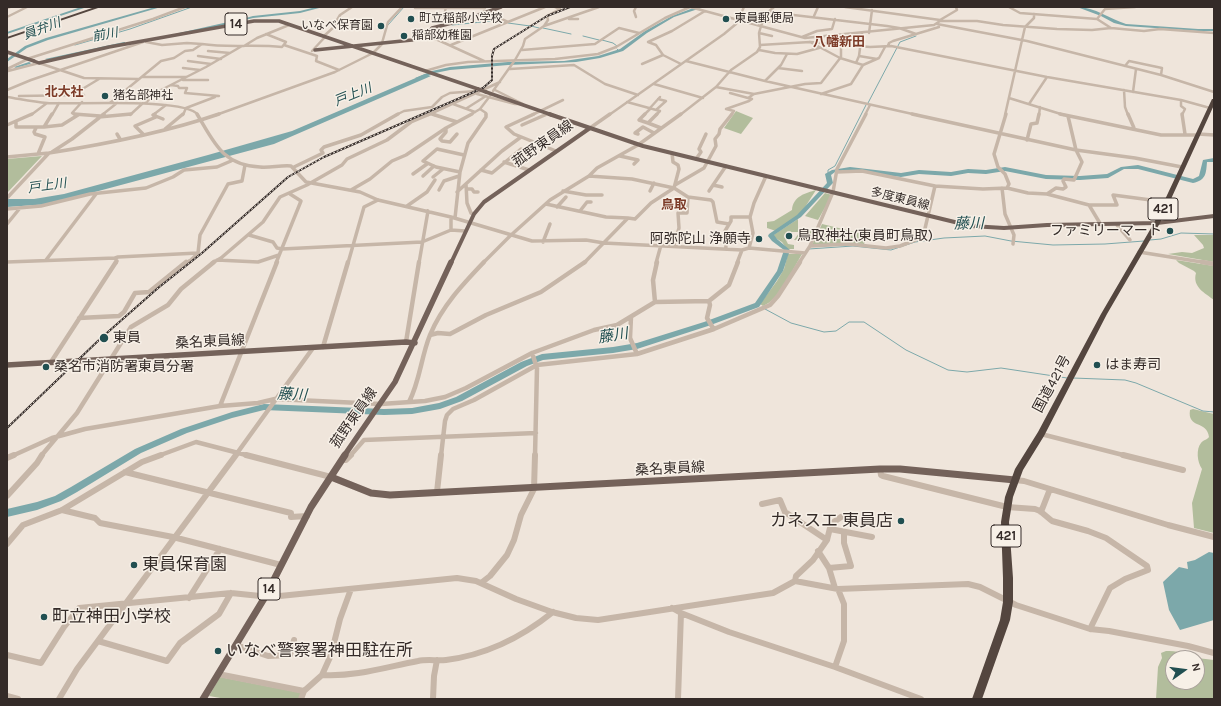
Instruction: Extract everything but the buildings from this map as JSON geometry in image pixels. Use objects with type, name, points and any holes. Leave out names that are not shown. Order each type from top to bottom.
[{"type":"highway","points":[[7,37],[91,7]]},
{"type":"highway","points":[[7,37],[98,7]]},
{"type":"highway","name":"国道421号","points":[[977,699],[1005,620],[1008,602],[1008,578],[1005,522],[1014,480],[1139,252],[1157,223],[1177,177],[1212,108],[1214,100]]},
{"type":"main road","points":[[315,50],[412,40],[427,35],[432,28],[501,7]]},
{"type":"main road","name":"菰野東員線","points":[[39,63],[254,21],[274,21],[426,71],[488,95],[523,104],[590,128]]},
{"type":"main road","points":[[7,52],[39,63]]},
{"type":"main road","name":"菰野東員線","points":[[203,699],[265,597],[307,516],[341,461],[395,382],[415,343],[469,222],[474,214],[484,202],[590,128]]},
{"type":"main road","name":"多度東員線","points":[[590,128],[638,145],[928,216],[980,227],[1013,228],[1048,225],[1117,225],[1157,223],[1214,216]]},
{"type":"main road","name":"桑名東員線","points":[[8,367],[51,362],[406,342],[415,343]]},
{"type":"main road","name":"桑名東員線","points":[[331,477],[371,493],[390,495],[534,489],[880,469],[900,469],[1014,480]]},
{"type":"street","points":[[7,17],[17,14],[22,9],[27,7]]},
{"type":"street","points":[[7,70],[34,58],[82,41],[134,26],[185,7]]},
{"type":"street","points":[[308,52],[315,50],[324,37],[335,26],[336,20],[339,16],[352,7]]},
{"type":"street","points":[[7,157],[72,150],[166,129],[200,120],[339,70],[373,53],[382,44],[388,22],[402,7]]},
{"type":"street","points":[[442,26],[446,7]]},
{"type":"street","points":[[452,45],[545,7]]},
{"type":"street","points":[[544,26],[548,20],[547,16],[560,9],[555,7]]},
{"type":"street","points":[[523,104],[494,91],[522,50],[525,39],[544,26],[599,7]]},
{"type":"street","points":[[636,7],[634,11],[636,17]]},
{"type":"street","points":[[426,71],[449,65],[484,61],[559,59],[598,54],[621,46],[659,20],[690,7],[803,38],[840,58],[863,65]]},
{"type":"street","points":[[590,128],[724,34],[739,20],[744,7]]},
{"type":"street","points":[[409,402],[414,392],[430,335],[456,292],[510,236],[546,204],[563,191],[589,176],[598,168],[638,145],[703,98],[716,87],[729,72],[759,50],[759,33],[761,27],[766,14],[774,7]]},
{"type":"street","points":[[814,16],[818,7]]},
{"type":"street","points":[[845,7],[945,22],[977,21],[1025,27],[1092,30],[1110,28],[1144,31],[1167,29],[1214,33]]},
{"type":"street","points":[[937,24],[957,10],[956,7]]},
{"type":"street","points":[[1009,7],[1020,13],[1097,19],[1110,28]]},
{"type":"street","points":[[1097,19],[1102,11],[1108,9],[1135,7]]},
{"type":"street","points":[[415,8],[485,8],[485,12],[508,22]]},
{"type":"street","points":[[869,32],[872,10]]},
{"type":"street","points":[[682,64],[663,55],[656,45],[648,42],[672,31],[705,11]]},
{"type":"street","points":[[768,12],[814,16],[901,28],[916,34]]},
{"type":"street","points":[[7,13],[17,14]]},
{"type":"street","points":[[1007,188],[1009,184],[1000,169],[994,154],[1009,98],[1025,27],[1034,18],[1034,14]]},
{"type":"street","points":[[763,22],[791,20],[794,15]]},
{"type":"street","points":[[566,19],[578,19]]},
{"type":"street","points":[[803,38],[817,31],[832,29],[835,19]]},
{"type":"street","points":[[822,94],[848,86],[863,65],[880,56],[889,44],[941,25],[945,22]]},
{"type":"street","points":[[803,38],[937,24],[1022,40],[1161,75],[1214,92]]},
{"type":"street","points":[[82,102],[72,113],[78,115],[100,116],[130,115],[161,90],[266,34],[289,25]]},
{"type":"street","points":[[522,50],[595,44],[619,28],[639,33]]},
{"type":"street","points":[[759,33],[772,36]]},
{"type":"street","points":[[856,63],[859,56],[862,33]]},
{"type":"street","points":[[266,34],[285,42],[284,45]]},
{"type":"street","points":[[427,35],[452,45],[484,61]]},
{"type":"street","points":[[841,35],[848,43],[848,46]]},
{"type":"street","points":[[7,90],[60,70],[143,42],[151,41],[159,45],[182,42],[214,46],[264,45],[282,47],[284,45],[317,56],[317,62],[339,70]]},
{"type":"street","points":[[760,45],[810,42],[860,47],[887,46],[1047,77],[1181,100],[1212,108]]},
{"type":"street","points":[[110,102],[161,62],[174,58],[185,51],[193,50],[202,44]]},
{"type":"street","points":[[716,87],[754,94],[805,84],[821,83],[840,58],[841,45]]},
{"type":"street","points":[[759,50],[798,54],[819,48]]},
{"type":"street","points":[[208,51],[230,53]]},
{"type":"street","points":[[765,81],[775,73],[786,59],[787,54]]},
{"type":"street","points":[[642,64],[663,55]]},
{"type":"street","points":[[198,56],[221,59]]},
{"type":"street","points":[[859,56],[876,59]]},
{"type":"street","points":[[188,61],[211,64]]},
{"type":"street","points":[[647,61],[654,64]]},
{"type":"street","points":[[1125,66],[1128,61],[1162,68],[1161,75]]},
{"type":"street","points":[[686,62],[1026,140],[1076,150],[1135,158],[1182,167]]},
{"type":"street","points":[[7,70],[39,63],[84,78],[138,80]]},
{"type":"street","points":[[510,69],[574,65],[605,84],[638,95]]},
{"type":"street","points":[[183,68],[200,70]]},
{"type":"street","points":[[778,68],[802,71]]},
{"type":"street","points":[[1134,92],[1136,69]]},
{"type":"street","points":[[142,77],[187,77]]},
{"type":"street","points":[[1029,104],[1035,94],[1043,86],[1047,77]]},
{"type":"street","points":[[7,125],[29,116],[69,88],[84,88],[99,79]]},
{"type":"street","points":[[181,80],[208,80]]},
{"type":"street","points":[[7,496],[77,412],[131,327],[168,305],[180,289],[249,235],[263,222],[280,197],[290,194],[311,183],[342,165],[347,159],[387,140],[411,122],[469,97],[477,91],[500,82]]},
{"type":"street","points":[[654,84],[703,98]]},
{"type":"street","points":[[166,129],[166,127],[182,116],[186,108],[217,96],[185,93],[188,88],[178,88],[178,86],[171,85]]},
{"type":"street","points":[[546,204],[606,217],[635,219],[651,203],[701,171],[716,146],[715,139],[719,134],[720,129],[734,111],[726,109],[752,99],[729,94],[732,90]]},
{"type":"street","points":[[1124,90],[1125,107],[1134,128]]},
{"type":"street","points":[[14,97],[59,103],[144,103],[186,108],[195,111],[219,151],[231,161],[245,165],[263,167],[294,167],[324,153],[321,150],[324,147],[361,135],[397,114],[428,109],[435,105],[445,95],[450,93],[477,91]]},
{"type":"street","points":[[748,98],[754,94]]},
{"type":"street","points":[[7,97],[84,95]]},
{"type":"street","points":[[468,108],[488,95],[516,104],[523,104]]},
{"type":"street","points":[[351,190],[370,179],[392,161],[406,155],[446,128],[480,109],[486,102],[488,95]]},
{"type":"street","points":[[469,97],[486,102]]},
{"type":"street","points":[[656,110],[666,101],[659,98],[639,120],[661,128]]},
{"type":"street","points":[[1009,98],[1068,116],[1161,134],[1214,135]]},
{"type":"street","points":[[461,100],[473,104]]},
{"type":"street","points":[[556,151],[514,134],[506,128],[507,126],[563,100]]},
{"type":"street","points":[[1181,100],[1181,106],[1185,109],[1182,114],[1185,134]]},
{"type":"street","points":[[627,102],[660,111],[648,123]]},
{"type":"street","points":[[44,127],[59,103]]},
{"type":"street","points":[[7,198],[51,153],[72,139],[117,103]]},
{"type":"street","points":[[453,104],[468,108],[475,112]]},
{"type":"street","points":[[156,117],[154,114],[166,105]]},
{"type":"street","points":[[437,492],[445,421],[449,412],[474,400],[537,364],[637,353],[714,329],[770,305],[778,296],[808,249],[831,192],[837,171],[870,105]]},
{"type":"street","points":[[1026,140],[1031,124],[1037,124],[1040,107]]},
{"type":"street","points":[[451,230],[459,174],[464,155],[473,135],[486,118],[486,113],[480,109]]},
{"type":"street","points":[[522,125],[548,113]]},
{"type":"street","points":[[430,114],[457,122]]},
{"type":"street","points":[[16,122],[16,127],[36,128],[62,125],[78,115]]},
{"type":"street","points":[[1047,194],[1056,188],[1063,189],[1066,187],[1063,181],[1064,179],[1075,178],[1082,165],[1076,150],[1068,116]]},
{"type":"street","points":[[143,134],[135,126],[156,117],[163,119]]},
{"type":"street","points":[[638,134],[635,134],[643,127],[654,133]]},
{"type":"street","points":[[36,128],[34,132],[35,134],[45,137],[38,154]]},
{"type":"street","points":[[442,141],[440,139],[446,132],[446,128]]},
{"type":"street","points":[[117,134],[120,139]]},
{"type":"street","points":[[430,139],[450,142],[457,134]]},
{"type":"street","points":[[696,159],[701,152],[699,149],[706,134]]},
{"type":"street","points":[[457,192],[521,137]]},
{"type":"street","points":[[72,150],[77,144]]},
{"type":"street","points":[[459,174],[427,164],[423,161],[437,149],[464,155]]},
{"type":"street","points":[[481,170],[492,173],[521,149],[531,153],[517,166]]},
{"type":"street","points":[[672,153],[673,162],[678,165],[675,187]]},
{"type":"street","points":[[620,156],[639,159],[634,164]]},
{"type":"street","points":[[7,209],[63,202],[96,194],[146,188],[173,177],[184,170],[217,168],[231,161]]},
{"type":"street","points":[[504,162],[529,170]]},
{"type":"street","points":[[414,174],[427,164]]},
{"type":"street","points":[[80,318],[119,316],[124,312],[135,293],[149,292],[186,262],[191,260],[198,253],[200,235],[228,184],[242,181],[245,165]]},
{"type":"street","points":[[423,176],[434,166]]},
{"type":"street","points":[[709,191],[718,175],[723,173],[726,166]]},
{"type":"street","points":[[294,167],[295,172],[304,181],[351,190],[366,194],[378,200],[469,222],[510,236],[543,242],[587,240],[604,243],[742,250],[749,248],[783,252],[849,244],[886,248],[900,246],[912,240],[922,239],[934,186]]},
{"type":"street","points":[[407,206],[427,192],[434,179],[443,169]]},
{"type":"street","points":[[837,171],[851,170],[876,173],[934,186],[984,189],[1007,188],[1028,193],[1047,194],[1089,205],[1117,205],[1113,195],[1166,202]]},
{"type":"street","points":[[439,190],[444,181],[459,174]]},
{"type":"street","points":[[589,176],[632,179],[675,187],[688,197],[711,200],[713,202],[717,222],[729,224]]},
{"type":"street","points":[[749,248],[753,233],[750,217],[754,203],[766,176]]},
{"type":"street","points":[[650,191],[654,183]]},
{"type":"street","points":[[466,184],[467,203],[471,213],[474,214]]},
{"type":"street","points":[[713,184],[722,187]]},
{"type":"street","points":[[1002,188],[1006,215],[1013,228],[1014,242]]},
{"type":"street","points":[[467,189],[472,189],[474,192],[478,192]]},
{"type":"street","points":[[563,191],[586,195],[602,195]]},
{"type":"street","points":[[46,260],[96,194]]},
{"type":"street","points":[[220,406],[301,201],[290,194]]},
{"type":"street","points":[[556,207],[568,197],[557,196]]},
{"type":"street","points":[[674,246],[679,228],[678,213],[687,213],[688,197]]},
{"type":"street","points":[[323,347],[364,207],[378,200]]},
{"type":"street","points":[[580,211],[587,202],[591,202]]},
{"type":"street","points":[[1089,205],[1101,225]]},
{"type":"street","points":[[7,224],[20,208]]},
{"type":"street","points":[[406,342],[428,211]]},
{"type":"street","points":[[726,248],[725,231],[731,217],[750,217]]},
{"type":"street","points":[[430,335],[438,333],[450,334],[486,315],[542,292],[582,265],[628,218]]},
{"type":"street","points":[[543,242],[550,224]]},
{"type":"street","points":[[1117,225],[1130,240]]},
{"type":"street","points":[[249,235],[273,242],[277,248],[282,249],[422,242],[451,230],[466,231]]},
{"type":"street","points":[[655,302],[653,282],[654,267],[661,245]]},
{"type":"street","points":[[7,458],[58,436],[85,429],[220,406],[275,400],[380,405],[425,401],[452,394],[533,355],[594,330],[617,325],[646,306],[655,302],[709,301],[729,285],[742,250]]},
{"type":"street","points":[[1139,252],[1214,264]]},
{"type":"street","points":[[7,262],[198,253]]},
{"type":"street","points":[[217,260],[258,262],[279,255]]},
{"type":"street","points":[[51,362],[117,261],[115,258]]},
{"type":"street","points":[[709,301],[710,305],[707,318],[713,328]]},
{"type":"street","points":[[631,317],[631,342],[637,353]]},
{"type":"street","points":[[59,699],[77,669],[313,348]]},
{"type":"street","points":[[481,583],[490,576],[507,555],[514,540],[521,515],[534,489],[537,364],[533,355]]},
{"type":"street","points":[[341,461],[346,460],[364,440],[443,438],[536,433]]},
{"type":"street","points":[[1040,434],[1183,470]]},
{"type":"street","points":[[7,544],[23,525],[62,510],[142,462],[196,442],[331,477]]},
{"type":"street","points":[[880,469],[881,475],[883,476],[1008,507],[1035,509],[1052,521],[1084,529],[1100,536],[1124,549],[1146,566],[1148,570],[1125,579],[1110,588],[1093,620],[1090,629]]},
{"type":"street","points":[[125,472],[292,513],[291,517],[307,516]]},
{"type":"street","points":[[1014,480],[1024,481],[1214,537]]},
{"type":"street","points":[[1041,512],[1050,489]]},
{"type":"street","points":[[762,504],[780,500],[785,512],[827,540]]},
{"type":"street","points":[[62,510],[95,518],[100,523],[173,537],[282,565]]},
{"type":"street","points":[[795,581],[796,576],[813,560],[827,540],[831,524],[841,516]]},
{"type":"street","points":[[830,530],[872,537]]},
{"type":"street","points":[[830,568],[851,566],[844,543],[844,532]]},
{"type":"street","points":[[189,598],[220,549]]},
{"type":"street","points":[[818,551],[830,568],[844,604],[844,641],[835,667]]},
{"type":"street","points":[[7,655],[41,664],[64,627],[80,608],[231,593],[265,597],[457,578],[481,583],[516,599],[553,612],[576,618],[598,620],[664,611],[672,608],[712,603],[773,592],[795,581],[837,588],[968,584],[980,587],[1008,602],[1090,629],[1109,631],[1188,646],[1214,653]]},
{"type":"street","points":[[301,699],[304,691],[322,675],[331,655],[340,619],[351,589]]},
{"type":"street","points":[[98,641],[167,661],[180,642],[220,614],[231,593]]},
{"type":"street","points":[[672,608],[729,632],[835,667],[921,699]]},
{"type":"street","points":[[322,675],[332,677],[356,675],[421,660],[445,660],[480,652],[504,643],[536,626],[553,612]]},
{"type":"street","points":[[678,699],[681,613]]},
{"type":"street","points":[[236,645],[268,656],[290,656],[294,640]]},
{"type":"street","points":[[433,699],[434,676],[437,660]]},
{"type":"street","points":[[218,674],[304,691]]},
{"type":"street","points":[[7,696],[18,699]]},
{"type":"green space","points":[[736,111],[753,118],[741,134],[724,128]]},
{"type":"green space","points":[[42,156],[7,193],[7,159]]},
{"type":"green space","points":[[816,190],[800,215],[776,231],[767,228],[767,222],[774,221],[792,210],[797,198]]},
{"type":"green space","points":[[825,193],[832,195],[818,220],[805,216]]},
{"type":"green space","points":[[798,219],[798,232],[788,232],[784,236],[788,244],[794,245],[794,249],[787,249],[782,242],[772,236]]},
{"type":"green space","points":[[822,224],[868,235],[864,244],[843,243],[812,245]]},
{"type":"green space","points":[[800,228],[812,231],[809,241],[794,240],[799,233]]},
{"type":"green space","points":[[1194,235],[1214,235],[1214,262],[1168,254],[1182,252],[1192,253],[1204,248]]},
{"type":"green space","points":[[788,254],[802,254],[780,291],[769,303],[763,306],[760,304],[784,269]]},
{"type":"green space","points":[[1176,260],[1214,266],[1214,300],[1203,292],[1198,286],[1195,278],[1196,273]]},
{"type":"green space","points":[[1193,409],[1214,414],[1214,533],[1194,528],[1192,503],[1202,469],[1198,459],[1198,449],[1202,442],[1209,437],[1205,428],[1191,420],[1190,410]]},
{"type":"green space","points":[[1165,651],[1165,690],[1205,690],[1205,659],[1214,660],[1214,699],[1156,699],[1158,667],[1162,658],[1161,653]]},
{"type":"green space","points":[[220,677],[302,693],[299,699],[226,699],[209,696]]},
{"type":"water","points":[[425,74],[431,76],[274,144],[50,204],[7,207],[7,199],[34,199],[64,194],[292,131]]},
{"type":"water","points":[[1209,552],[1214,553],[1214,620],[1180,630],[1169,610],[1163,582],[1179,567],[1188,569],[1187,562],[1195,560]]},
{"type":"waterway","points":[[7,33],[85,7]]},
{"type":"waterway","name":"員弁川","points":[[7,61],[26,47],[47,39],[159,7]]},
{"type":"waterway","points":[[75,45],[130,29],[192,7]]},
{"type":"waterway","name":"前川","points":[[233,22],[253,17],[300,12],[321,7]]},
{"type":"waterway","points":[[388,25],[404,7]]},
{"type":"waterway","name":"戸上川","points":[[417,78],[426,74],[450,69],[508,63],[576,61],[599,57],[621,50],[646,32],[673,16],[702,7]]},
{"type":"waterway","points":[[1079,7],[1126,25],[1214,30]]},
{"type":"waterway","points":[[452,25],[492,21],[505,23]]},
{"type":"waterway","name":"前川","points":[[181,33],[228,23]]},
{"type":"waterway","points":[[508,23],[530,26]]},
{"type":"waterway","points":[[531,26],[539,28]]},
{"type":"waterway","points":[[543,28],[571,34]]},
{"type":"waterway","points":[[583,36],[599,40]]},
{"type":"waterway","points":[[868,103],[900,42],[916,36]]},
{"type":"waterway","points":[[602,40],[613,43],[617,46]]},
{"type":"waterway","name":"前川","points":[[47,59],[124,43]]},
{"type":"waterway","name":"前川","points":[[16,67],[29,63]]},
{"type":"waterway","points":[[828,174],[828,170],[835,166],[866,105]]},
{"type":"waterway","name":"藤川","points":[[7,513],[51,501],[74,490],[138,451],[216,419],[248,410],[264,407],[384,412],[412,411],[440,406],[459,399],[524,364],[542,357],[613,350],[637,346],[706,324],[757,305],[780,271],[787,250],[771,236],[772,234],[799,216],[830,183],[828,174],[834,171],[850,169],[901,175],[919,172],[951,174],[968,171],[986,172],[1005,169],[1046,177],[1080,178],[1108,176],[1123,168],[1138,167],[1193,181],[1202,177],[1205,161],[1214,160]]},
{"type":"waterway","name":"藤川","points":[[1150,240],[1161,239],[1181,233],[1214,234]]},
{"type":"waterway","name":"藤川","points":[[809,249],[853,246],[891,250],[915,242],[944,238],[985,236],[1011,241],[1053,245],[1105,244],[1144,241]]},
{"type":"waterway","points":[[765,309],[791,323],[824,332],[836,331],[849,322],[864,322],[906,350],[948,370],[967,372],[1001,368],[1067,378]]},
{"type":"waterway","points":[[1073,378],[1125,380],[1136,383],[1203,411],[1214,412]]},
{"type":"railway","points":[[7,428],[100,339],[158,288],[202,253],[288,177],[324,157],[483,88],[492,80],[492,56],[494,49],[547,16],[570,7]]},
{"type":"place","name":"町立稲部小学校","points":[[411,19]]},
{"type":"place","name":"東員郵便局","points":[[726,19]]},
{"type":"place","name":"いなべ保育園","points":[[381,26]]},
{"type":"place","name":"稲部幼稚園","points":[[404,36]]},
{"type":"place","name":"猪名部神社","points":[[105,96]]},
{"type":"place","name":"ファミリーマート","points":[[1170,231]]},
{"type":"place","name":"鳥取神社(東員町鳥取)","points":[[789,236]]},
{"type":"place","name":"阿弥陀山 浄願寺","points":[[759,239]]},
{"type":"place","name":"東員","points":[[104,338]]},
{"type":"place","name":"はま寿司","points":[[1097,365]]},
{"type":"place","name":"桑名市消防署東員分署","points":[[46,367]]},
{"type":"place","name":"カネスエ 東員店","points":[[901,521]]},
{"type":"place","name":"東員保育園","points":[[134,565]]},
{"type":"place","name":"町立神田小学校","points":[[44,617]]},
{"type":"place","name":"いなべ警察署神田駐在所","points":[[218,651]]},
{"type":"district","name":"八幡新田","points":[[839,42]]},
{"type":"district","name":"北大社","points":[[64,92]]},
{"type":"district","name":"鳥取","points":[[674,205]]}]
